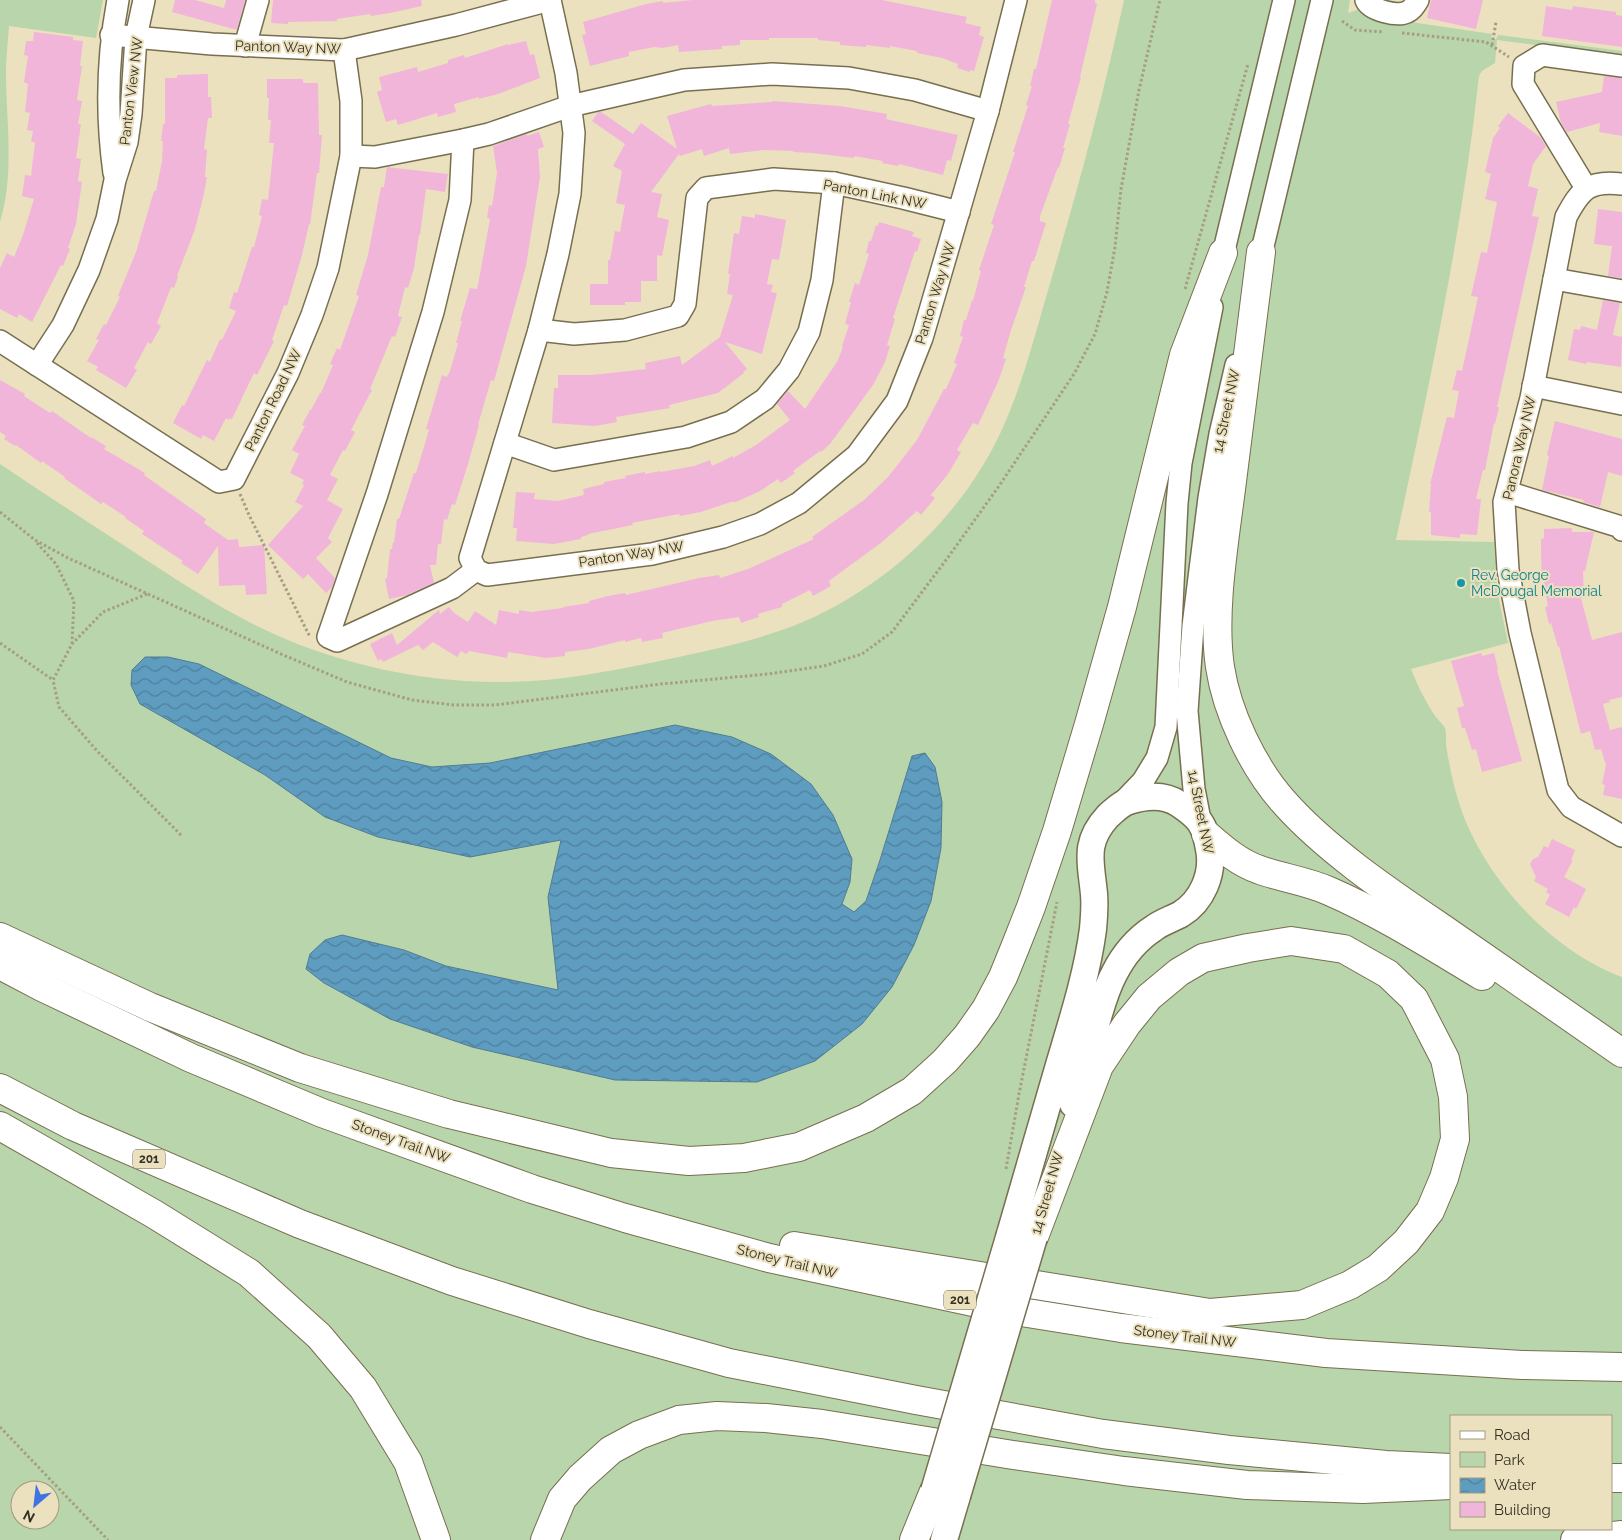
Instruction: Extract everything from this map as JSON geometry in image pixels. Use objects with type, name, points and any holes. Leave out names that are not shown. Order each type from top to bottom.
[{"type":"highway","points":[[1261,252],[1224,542],[1217,638],[1220,669],[1228,704],[1245,742],[1264,775],[1281,799],[1300,819],[1331,846],[1397,897],[1622,1055]]},
{"type":"highway","points":[[0,937],[150,1007],[300,1068],[449,1114],[611,1153],[689,1161],[744,1158],[800,1147],[866,1118],[912,1091],[945,1061],[986,1009],[1003,977],[1054,840],[1122,607],[1184,355],[1222,253]]},
{"type":"highway","points":[[1203,827],[1238,859],[1259,870],[1328,890],[1369,910],[1622,1055]]},
{"type":"highway","points":[[625,1218],[1210,1313],[1302,1305],[1350,1285],[1378,1268],[1406,1242],[1430,1211],[1444,1178],[1455,1139],[1454,1097],[1446,1059],[1414,1000],[1388,974],[1344,949],[1290,941],[1203,958],[1179,972],[1150,997],[1127,1024],[1099,1066],[1022,1236]]},
{"type":"highway","name":"Stoney Trail NW","points":[[0,965],[191,1058],[322,1113],[532,1189],[625,1218],[769,1258],[1015,1311],[1121,1328],[1326,1353],[1522,1365],[1622,1368]]},
{"type":"highway","name":"201","points":[[0,1088],[73,1126],[300,1224],[452,1281],[589,1324],[729,1363],[1102,1434],[1239,1451],[1386,1466],[1450,1468]]},
{"type":"highway","points":[[0,1126],[154,1214],[249,1273],[319,1336],[363,1388],[408,1462],[435,1533]]},
{"type":"highway","points":[[546,1540],[562,1499],[580,1478],[610,1450],[639,1435],[679,1420],[717,1416],[766,1418],[822,1424],[1023,1457],[1248,1485],[1363,1489],[1450,1485]]},
{"type":"highway","points":[[914,1540],[945,1493]]},
{"type":"highway","points":[[1575,1540],[1622,1535]]},
{"type":"main road","points":[[1121,804],[1141,797],[1157,797],[1174,801],[1203,827]]},
{"type":"main road","name":"14 Street NW","points":[[1022,1236],[1087,961],[1094,911],[1094,895],[1089,860],[1090,847],[1094,835],[1101,824],[1121,804]]},
{"type":"main road","name":"14 Street NW","points":[[919,1540],[945,1493],[1022,1236],[1106,992],[1114,973],[1132,948],[1154,927],[1181,914],[1200,896],[1210,870],[1211,856],[1203,827]]},
{"type":"main road","name":"14 Street NW","points":[[944,1540],[945,1493]]},
{"type":"street","name":"Panton View NW","points":[[115,180],[108,98],[111,35],[118,0]]},
{"type":"street","name":"Panton View NW","points":[[37,365],[63,325],[89,270],[107,218],[115,180],[127,142],[131,114],[136,37],[144,0]]},
{"type":"street","points":[[244,46],[258,0]]},
{"type":"street","name":"Panton Way NW","points":[[111,35],[244,46],[344,50],[456,25],[550,0],[566,73],[574,133],[570,194],[558,254],[538,330],[470,558],[476,570],[487,575],[652,554],[723,537],[760,524],[799,503],[857,455],[897,401],[922,338],[988,111],[1014,1]]},
{"type":"street","name":"14 Street NW","points":[[1121,804],[1143,781],[1157,758],[1166,727],[1177,503],[1181,463],[1222,253],[1284,0]]},
{"type":"street","name":"14 Street NW","points":[[1203,827],[1194,789],[1186,711],[1196,590],[1209,498],[1220,434],[1261,252],[1322,0]]},
{"type":"street","points":[[1366,0],[1372,7],[1391,15],[1406,13],[1412,10],[1418,0]]},
{"type":"street","name":"Panton Road NW","points":[[234,480],[288,373],[328,268],[351,156],[351,101],[344,50]]},
{"type":"street","points":[[1622,66],[1542,55],[1524,66],[1522,84],[1586,188],[1604,182],[1622,184]]},
{"type":"street","points":[[351,156],[375,156],[463,140],[489,134],[570,106],[684,80],[772,74],[849,78],[915,90],[988,111]]},
{"type":"street","points":[[463,140],[460,200],[433,312],[377,494],[328,637],[337,641],[452,588],[476,570]]},
{"type":"street","name":"Panton Link NW","points":[[538,330],[574,334],[625,330],[678,316],[685,304],[698,198],[706,188],[774,179],[834,183],[958,212]]},
{"type":"street","points":[[505,443],[554,460],[686,437],[731,422],[765,399],[789,370],[809,332],[822,280],[834,183]]},
{"type":"street","name":"Panora Way NW","points":[[1586,188],[1574,201],[1566,217],[1533,386],[1504,502],[1508,570],[1520,633],[1558,790],[1571,807],[1622,836]]},
{"type":"street","points":[[1554,279],[1622,291]]},
{"type":"street","points":[[0,341],[219,482],[234,480]]},
{"type":"street","points":[[1533,386],[1622,404]]},
{"type":"street","points":[[1507,492],[1621,527],[1622,530]]},
{"type":"path","points":[[0,512],[35,540],[68,558],[347,682],[412,700],[454,705],[495,705],[661,684],[768,674],[824,666],[862,654],[892,632],[949,556],[999,486],[1074,374],[1095,334],[1107,292],[1115,247],[1124,171],[1139,90],[1160,0]]},
{"type":"path","points":[[1391,15],[1461,39],[1486,42],[1524,66]]},
{"type":"path","points":[[1342,21],[1355,30],[1385,32]]},
{"type":"path","points":[[1492,45],[1496,22]]},
{"type":"path","points":[[234,480],[249,515],[313,644],[318,647],[328,637]]},
{"type":"path","points":[[35,540],[56,564],[74,601],[72,644]]},
{"type":"path","points":[[147,594],[103,612],[72,644],[53,680],[59,707],[98,752],[182,836]]},
{"type":"path","points":[[0,643],[53,680]]},
{"type":"path","points":[[0,1427],[108,1540]]},
{"type":"green space","points":[[0,0],[103,0],[96,38],[9,26],[6,72],[9,148],[5,204],[0,222]]},
{"type":"green space","points":[[1124,0],[1350,0],[1348,13],[1362,8],[1397,20],[1492,34],[1491,39],[1496,39],[1498,35],[1622,51],[1622,56],[1497,40],[1495,63],[1482,71],[1479,76],[1464,193],[1444,309],[1396,540],[1494,542],[1497,590],[1508,643],[1411,669],[1434,715],[1445,728],[1446,748],[1460,806],[1471,833],[1485,859],[1503,885],[1545,930],[1595,965],[1622,977],[1622,1540],[0,1540],[0,464],[222,608],[292,642],[344,660],[372,667],[430,678],[488,682],[546,680],[653,662],[749,640],[808,620],[866,587],[886,573],[922,542],[955,506],[969,487],[994,446],[1013,402],[1029,356],[1079,180]]},
{"type":"water","points":[[145,657],[168,657],[199,664],[391,758],[432,767],[490,763],[675,725],[732,737],[771,754],[811,784],[833,815],[852,859],[850,882],[842,904],[854,912],[866,901],[912,756],[925,753],[935,767],[942,802],[941,848],[931,901],[914,945],[892,987],[862,1024],[815,1061],[757,1082],[615,1080],[472,1047],[390,1019],[324,983],[306,969],[310,954],[325,940],[342,935],[404,950],[446,966],[558,990],[548,897],[561,840],[470,857],[378,837],[325,817],[265,775],[140,704],[131,685],[132,670]]},
{"type":"building","points":[[175,0],[195,0],[224,8],[226,0],[245,0],[237,30],[172,12]]},
{"type":"building","points":[[273,0],[421,0],[422,6],[371,16],[370,14],[337,19],[337,21],[288,22],[288,24],[271,23]]},
{"type":"building","points":[[693,0],[882,0],[967,17],[965,23],[981,27],[979,35],[984,37],[974,71],[970,70],[970,72],[957,68],[958,64],[942,58],[917,53],[917,51],[890,46],[890,48],[866,45],[866,47],[840,45],[840,42],[818,40],[818,38],[740,40],[740,45],[722,46],[722,49],[679,52],[678,45],[662,48],[654,47],[629,52],[629,56],[590,66],[582,35],[586,34],[583,22],[646,4],[663,1],[663,3]]},
{"type":"building","points":[[1052,0],[1095,0],[1097,4],[1081,77],[1068,124],[1070,124],[1063,148],[1065,148],[1040,216],[1040,221],[1046,223],[1011,330],[1003,358],[1006,359],[998,382],[978,425],[973,423],[957,450],[961,452],[948,474],[931,495],[935,498],[921,515],[917,511],[882,542],[829,581],[831,586],[813,596],[810,590],[782,604],[782,607],[758,614],[759,617],[741,623],[739,617],[712,621],[662,633],[663,638],[642,642],[641,638],[625,642],[625,640],[589,649],[565,652],[565,656],[546,658],[508,652],[507,658],[469,651],[466,654],[461,651],[457,657],[433,642],[423,650],[418,645],[383,662],[381,659],[378,661],[370,644],[392,633],[397,645],[439,610],[440,614],[449,607],[454,613],[468,622],[475,611],[496,625],[499,610],[519,614],[519,610],[531,612],[563,608],[589,603],[589,601],[608,596],[625,593],[626,595],[699,578],[719,575],[720,578],[748,569],[814,539],[812,537],[864,500],[888,477],[917,440],[944,389],[946,389],[957,364],[954,363],[963,337],[960,336],[964,320],[966,320],[973,301],[981,271],[979,270],[994,225],[991,224],[1028,106],[1026,105],[1032,86],[1030,86],[1034,69],[1036,69]]},
{"type":"building","points":[[1431,0],[1483,0],[1476,29],[1427,18]]},
{"type":"building","points":[[1546,6],[1572,10],[1573,6],[1616,12],[1616,15],[1622,16],[1622,47],[1542,36]]},
{"type":"building","points":[[34,32],[73,37],[73,40],[83,41],[80,66],[82,66],[77,100],[82,101],[78,124],[81,124],[76,158],[81,159],[78,181],[82,182],[76,224],[68,248],[70,249],[63,266],[61,265],[32,322],[19,314],[17,318],[0,309],[0,268],[7,253],[14,257],[34,199],[22,196],[25,175],[31,176],[35,142],[31,142],[33,131],[27,130],[30,113],[25,112],[28,84],[24,82],[28,56],[24,55],[26,41],[33,41]]},
{"type":"building","points":[[526,41],[530,55],[534,54],[540,78],[498,94],[454,104],[456,112],[438,117],[437,113],[398,125],[396,119],[386,122],[377,92],[382,90],[379,77],[417,67],[418,72],[448,63],[448,60],[464,55],[465,58],[508,44]]},
{"type":"building","points":[[208,74],[208,97],[211,97],[212,118],[208,118],[204,149],[207,150],[205,177],[207,177],[195,229],[174,288],[171,287],[157,323],[161,326],[151,344],[148,342],[134,368],[137,370],[126,388],[96,370],[98,367],[87,361],[99,340],[96,339],[104,324],[106,325],[120,297],[118,296],[136,252],[154,191],[156,191],[162,161],[163,141],[161,141],[163,124],[165,124],[165,78],[177,78],[177,75]]},
{"type":"building","points":[[1604,76],[1622,78],[1622,136],[1599,132],[1600,123],[1567,132],[1561,123],[1556,102],[1602,92]]},
{"type":"building","points":[[267,79],[303,79],[303,83],[318,83],[319,135],[322,135],[319,173],[317,173],[310,225],[287,306],[284,305],[272,340],[274,341],[257,375],[254,373],[232,419],[226,418],[214,441],[203,435],[201,439],[173,423],[182,405],[184,406],[207,360],[210,362],[220,339],[222,340],[236,311],[229,308],[234,292],[237,293],[252,247],[254,247],[262,216],[259,215],[262,199],[268,200],[274,143],[269,143],[271,120],[268,120],[269,98],[267,98]]},
{"type":"building","points":[[772,101],[840,106],[887,114],[886,119],[958,135],[951,161],[947,160],[943,175],[899,164],[898,166],[882,163],[883,161],[854,156],[854,158],[793,151],[764,150],[730,154],[729,148],[704,156],[702,149],[680,156],[679,154],[651,192],[662,194],[657,217],[669,220],[662,256],[657,255],[657,281],[641,281],[641,302],[625,302],[625,305],[590,305],[590,284],[608,284],[608,260],[610,260],[615,231],[620,232],[625,205],[616,203],[622,171],[613,166],[625,144],[592,121],[598,112],[601,112],[633,134],[641,123],[677,149],[667,116],[711,104],[712,106]]},
{"type":"building","points":[[1508,113],[1540,137],[1546,146],[1533,164],[1528,186],[1538,189],[1532,216],[1539,217],[1485,470],[1483,470],[1476,499],[1481,499],[1477,535],[1460,534],[1460,538],[1431,535],[1431,512],[1429,512],[1430,484],[1447,417],[1454,418],[1459,391],[1452,390],[1457,370],[1462,371],[1478,297],[1471,296],[1481,252],[1487,253],[1497,202],[1485,199],[1491,174],[1485,172],[1493,138],[1500,128],[1498,126]]},
{"type":"building","points":[[539,132],[544,147],[538,149],[540,177],[526,266],[494,381],[491,380],[455,505],[452,504],[447,520],[444,519],[441,544],[438,544],[436,565],[430,565],[434,583],[407,595],[389,599],[385,579],[387,578],[390,549],[392,549],[394,543],[397,519],[399,519],[414,473],[416,473],[429,430],[426,429],[442,375],[447,377],[450,371],[458,343],[456,343],[462,321],[460,321],[470,288],[477,289],[490,219],[487,218],[489,205],[492,206],[497,173],[493,146],[527,134],[527,136]]},
{"type":"building","points":[[387,167],[448,174],[445,192],[426,189],[414,268],[408,288],[405,287],[398,316],[402,317],[395,337],[392,336],[370,389],[372,390],[351,430],[355,432],[330,475],[338,479],[327,500],[343,509],[328,538],[332,542],[316,558],[335,578],[332,587],[326,593],[308,574],[303,579],[268,545],[303,506],[295,502],[304,485],[302,484],[304,480],[290,473],[299,454],[292,450],[305,426],[302,425],[321,393],[333,365],[330,364],[337,348],[340,350],[359,296],[356,295],[368,255],[381,187],[384,187]]},
{"type":"building","points":[[1598,209],[1622,212],[1622,278],[1608,276],[1612,246],[1594,244]]},
{"type":"building","points":[[755,214],[786,220],[779,260],[772,259],[767,284],[773,285],[771,292],[777,293],[762,354],[725,342],[747,369],[744,373],[718,393],[669,405],[670,408],[616,417],[617,422],[595,426],[552,423],[554,388],[558,388],[558,375],[592,375],[646,369],[645,363],[680,356],[682,365],[720,337],[733,295],[727,294],[734,233],[739,234],[742,216],[755,218]]},
{"type":"building","points":[[879,222],[914,232],[912,236],[921,239],[917,252],[915,251],[893,318],[895,319],[887,345],[890,346],[885,362],[873,385],[830,444],[821,452],[793,471],[795,473],[781,483],[778,479],[760,491],[736,502],[701,512],[632,523],[633,525],[588,534],[581,537],[581,539],[554,544],[516,541],[517,528],[513,528],[516,492],[535,493],[534,499],[558,501],[584,495],[583,489],[604,484],[604,482],[626,478],[625,476],[694,466],[710,460],[712,466],[733,456],[733,458],[756,445],[790,420],[777,404],[788,391],[805,409],[837,362],[843,347],[849,325],[845,324],[851,302],[849,302],[855,283],[859,285],[869,254],[866,253],[869,241],[871,241],[876,225],[878,226]]},
{"type":"building","points":[[1603,300],[1620,303],[1613,335],[1622,337],[1621,367],[1587,362],[1586,364],[1568,360],[1574,329],[1580,330],[1581,326],[1597,330]]},
{"type":"building","points":[[0,380],[25,394],[24,396],[50,413],[52,411],[106,446],[104,449],[145,473],[144,475],[206,519],[204,523],[228,540],[238,539],[239,547],[264,545],[267,594],[246,595],[245,585],[219,586],[218,546],[198,574],[181,563],[183,561],[142,534],[144,531],[126,517],[103,502],[101,504],[42,461],[41,463],[4,439],[6,436],[0,432]]},
{"type":"building","points":[[1555,421],[1622,439],[1622,476],[1608,472],[1600,507],[1583,502],[1584,500],[1542,490],[1549,456],[1547,455]]},
{"type":"building","points":[[1572,528],[1572,532],[1594,532],[1585,571],[1583,571],[1584,597],[1581,598],[1592,640],[1622,632],[1622,697],[1609,700],[1610,702],[1603,704],[1610,730],[1622,727],[1622,799],[1603,795],[1605,785],[1602,784],[1606,765],[1601,749],[1595,750],[1590,731],[1581,734],[1559,646],[1551,623],[1549,624],[1545,607],[1548,606],[1542,574],[1541,556],[1541,539],[1544,538],[1544,529]]},
{"type":"building","points":[[1481,653],[1482,656],[1494,653],[1522,761],[1482,772],[1476,749],[1472,750],[1465,728],[1462,728],[1457,708],[1464,706],[1451,661]]},
{"type":"building","points":[[1552,839],[1575,850],[1571,860],[1573,860],[1564,877],[1586,889],[1576,909],[1574,907],[1569,917],[1545,904],[1550,895],[1546,892],[1548,889],[1534,881],[1536,877],[1530,864],[1533,859],[1538,857],[1544,846],[1548,848]]},
{"type":"place","name":"Rev. George McDougal Memorial","points":[[1461,583]]}]
